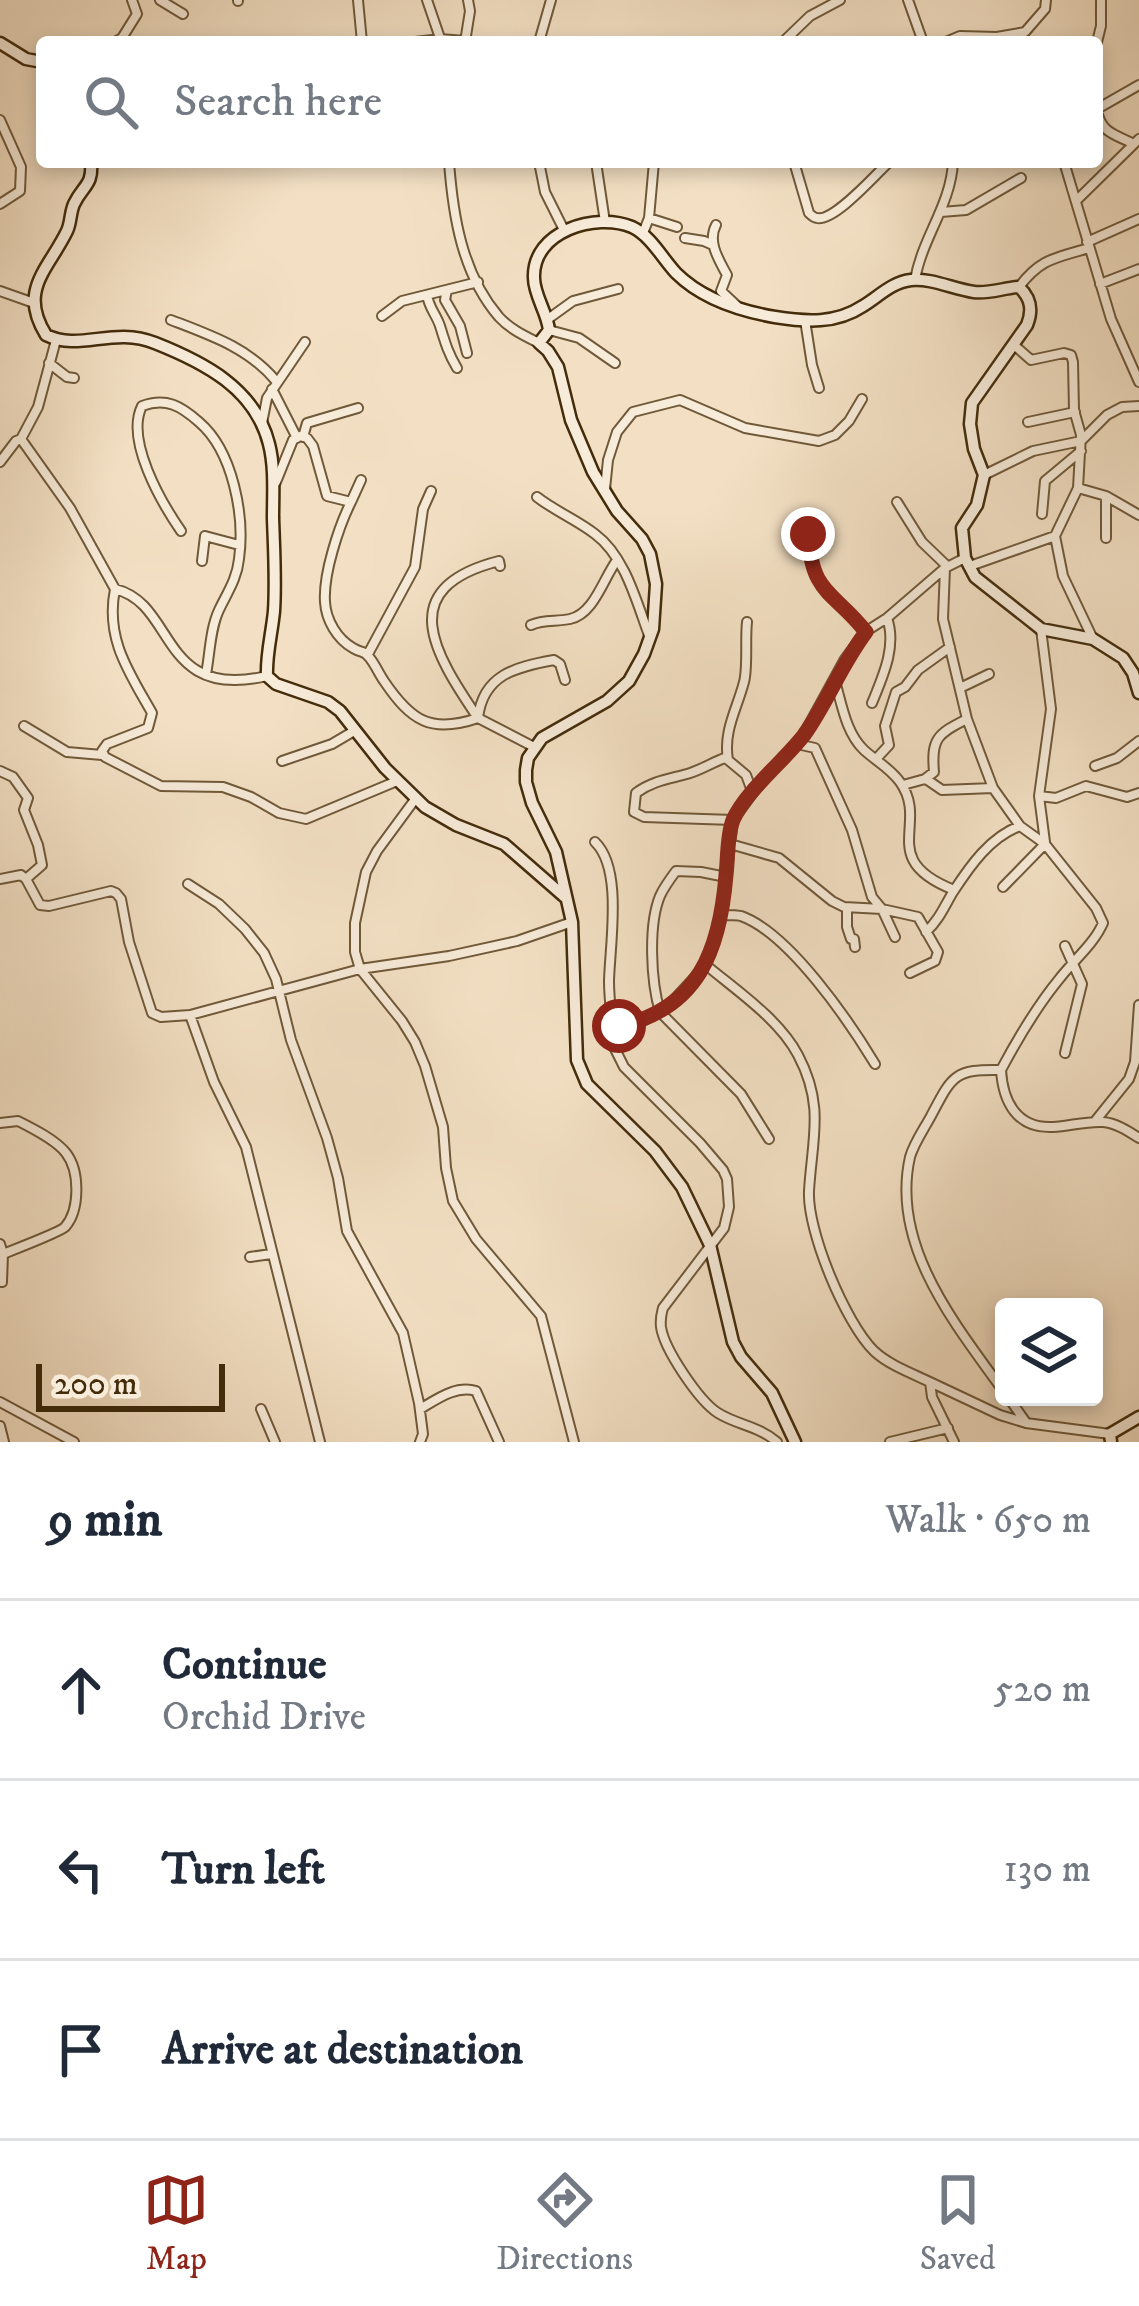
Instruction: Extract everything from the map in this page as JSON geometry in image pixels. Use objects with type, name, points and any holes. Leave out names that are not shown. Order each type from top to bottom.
[{"type":"street","points":[[123,36],[137,14],[132,0]]},
{"type":"street","points":[[160,0],[183,14]]},
{"type":"street","points":[[358,0],[361,36]]},
{"type":"street","points":[[427,0],[439,36]]},
{"type":"street","points":[[466,36],[468,0]]},
{"type":"street","points":[[541,36],[551,0]]},
{"type":"street","points":[[790,36],[810,16],[840,0]]},
{"type":"street","points":[[908,0],[921,36]]},
{"type":"street","points":[[1003,36],[1025,32],[1046,0]]},
{"type":"street","points":[[1098,36],[1101,0]]},
{"type":"street","points":[[0,43],[36,61]]},
{"type":"street","points":[[1103,106],[1139,85]]},
{"type":"street","points":[[0,120],[21,167],[20,191],[0,204]]},
{"type":"street","points":[[1076,202],[1136,142],[1103,128]]},
{"type":"street","points":[[91,168],[92,177],[72,208],[68,230],[38,280],[34,312],[46,335],[56,340],[122,334],[155,343],[214,370],[247,401],[269,445],[273,488],[276,582],[267,676]]},
{"type":"street","points":[[449,168],[453,213],[478,282],[498,316],[548,350],[593,472],[617,511],[642,538],[655,569],[656,609],[650,638],[629,681],[607,701],[542,738],[528,758],[526,782],[556,852],[572,922],[575,1047],[580,1073],[595,1094],[669,1166],[710,1245],[733,1342],[772,1393],[795,1442]]},
{"type":"street","points":[[540,168],[545,192],[564,230]]},
{"type":"street","points":[[597,168],[605,222]]},
{"type":"street","points":[[643,233],[653,168]]},
{"type":"street","points":[[796,168],[808,213],[821,219],[835,213],[884,168]]},
{"type":"street","points":[[915,280],[918,262],[949,191],[952,168]]},
{"type":"street","points":[[1066,168],[1111,319],[1139,382]]},
{"type":"street","points":[[941,212],[966,210],[1021,178]]},
{"type":"street","points":[[649,218],[676,226]]},
{"type":"street","points":[[548,325],[533,276],[543,251],[564,230],[590,222],[632,227],[643,233],[686,281],[718,301],[805,320],[842,318],[902,282],[915,280],[980,293],[1019,287],[1033,268],[1139,219]]},
{"type":"street","points":[[716,225],[714,246],[727,275],[721,291],[741,309]]},
{"type":"street","points":[[686,238],[714,246]]},
{"type":"street","points":[[1100,284],[1139,269]]},
{"type":"street","points":[[382,316],[402,301],[478,282]]},
{"type":"street","points":[[1019,287],[1032,313],[972,404],[974,449],[984,476],[977,505],[962,528],[967,562],[975,577],[1041,629],[1093,639],[1139,671]]},
{"type":"street","points":[[447,290],[445,300],[460,326],[467,353]]},
{"type":"street","points":[[539,344],[548,325],[573,301],[618,290]]},
{"type":"street","points":[[0,291],[34,303]]},
{"type":"street","points":[[427,295],[442,343],[457,368]]},
{"type":"street","points":[[171,320],[258,360],[300,437],[313,446],[326,496],[351,502]]},
{"type":"street","points":[[805,320],[819,388]]},
{"type":"street","points":[[548,325],[579,338],[615,364]]},
{"type":"street","points":[[0,462],[21,439],[38,407],[56,340]]},
{"type":"street","points":[[262,425],[274,385],[305,342]]},
{"type":"street","points":[[587,344],[600,342]]},
{"type":"street","points":[[1014,345],[1031,360],[1064,353],[1071,356],[1081,446],[1078,488],[1054,536],[1063,576],[1093,639]]},
{"type":"street","points":[[1126,352],[1139,348]]},
{"type":"street","points":[[49,363],[74,378]]},
{"type":"street","points":[[605,490],[617,432],[633,412],[680,400],[745,428],[819,441],[836,435],[862,398]]},
{"type":"street","points":[[181,531],[160,501],[136,426],[142,406],[153,402],[181,406],[207,428],[224,453],[238,503],[240,558],[233,586],[217,614],[206,674]]},
{"type":"street","points":[[1042,514],[1045,481],[1107,415],[1122,407],[1139,406]]},
{"type":"street","points":[[273,488],[293,440],[307,423],[358,408]]},
{"type":"street","points":[[1028,422],[1075,412]]},
{"type":"street","points":[[21,439],[78,521],[115,589],[112,602],[118,652],[152,713],[148,728],[107,744],[102,755]]},
{"type":"street","points":[[984,476],[1033,451],[1081,446]]},
{"type":"street","points":[[361,480],[337,538],[324,599],[328,618],[352,648],[368,653],[411,716],[453,726],[478,718]]},
{"type":"street","points":[[1078,488],[1106,496],[1139,514]]},
{"type":"street","points":[[368,653],[415,567],[422,509],[431,491]]},
{"type":"street","points":[[1106,496],[1106,538]]},
{"type":"street","points":[[537,497],[598,536],[622,566],[650,638]]},
{"type":"street","points":[[897,502],[922,542],[946,567],[943,619],[967,719],[993,788],[1020,826],[1046,844],[1103,923],[1038,1008],[1000,1070],[1005,1100],[1012,1112],[1035,1126],[1095,1121],[1111,1123],[1139,1138]]},
{"type":"street","points":[[806,521],[810,558],[822,587],[866,632]]},
{"type":"street","points":[[202,561],[205,536],[239,545]]},
{"type":"street","points":[[613,1030],[660,1012],[706,965],[722,915],[733,820],[804,734],[845,659],[866,632],[946,567],[1054,536]]},
{"type":"street","points":[[531,625],[575,619],[598,595],[617,560]]},
{"type":"street","points":[[500,566],[499,561],[478,566],[454,578],[437,593],[432,625],[437,651],[478,718],[534,747]]},
{"type":"street","points":[[115,589],[127,592],[145,610],[182,661],[206,674],[229,680],[267,676],[276,684],[328,702],[416,798],[442,818],[504,844],[566,898]]},
{"type":"street","points":[[872,703],[888,661],[891,631],[886,618]]},
{"type":"street","points":[[747,622],[744,682],[725,746],[753,793]]},
{"type":"street","points":[[1041,629],[1051,710],[1040,796],[1046,844]]},
{"type":"street","points":[[876,759],[890,745],[885,726],[896,692],[950,647]]},
{"type":"street","points":[[1123,658],[1139,693]]},
{"type":"street","points":[[478,718],[483,692],[501,675],[554,660],[565,680]]},
{"type":"street","points":[[960,688],[989,674]]},
{"type":"street","points":[[835,680],[854,739],[903,785],[910,813],[911,859],[933,881],[954,890]]},
{"type":"street","points":[[903,785],[934,772],[936,741],[967,719]]},
{"type":"street","points":[[24,726],[67,752],[102,755],[161,786],[223,787],[251,796],[279,813],[306,819],[398,782]]},
{"type":"street","points":[[282,760],[332,744],[354,731]]},
{"type":"street","points":[[1095,766],[1117,758],[1139,741]]},
{"type":"street","points":[[796,744],[815,748],[852,830],[872,897],[895,938]]},
{"type":"street","points":[[728,757],[643,787],[634,798],[634,812],[644,817],[733,820]]},
{"type":"street","points":[[0,770],[13,777],[28,797],[24,810],[42,866],[26,879]]},
{"type":"street","points":[[925,778],[942,790],[993,788]]},
{"type":"street","points":[[1040,796],[1056,798],[1086,786],[1127,797],[1139,794]]},
{"type":"street","points":[[416,798],[366,872],[355,923],[355,952],[360,969],[402,1022],[425,1066],[443,1127],[453,1201],[476,1238],[541,1316],[574,1442]]},
{"type":"street","points":[[926,932],[983,852],[1003,832],[1020,826]]},
{"type":"street","points":[[595,842],[602,848],[612,881],[610,1039],[624,1066],[727,1179],[730,1207],[724,1228],[663,1308],[662,1330],[689,1381],[712,1408],[766,1432],[777,1442]]},
{"type":"street","points":[[730,844],[779,858],[847,908],[918,917],[938,952],[935,961],[910,973]]},
{"type":"street","points":[[1003,887],[1046,844]]},
{"type":"street","points":[[726,877],[676,871],[662,891],[653,939],[655,995],[660,1012],[741,1094],[770,1139]]},
{"type":"street","points":[[1,876],[21,875],[40,904],[50,906],[116,893],[152,1012],[161,1017],[190,1015],[360,969],[494,946],[572,922]]},
{"type":"street","points":[[188,884],[219,904],[264,953],[327,1138],[346,1231],[403,1334],[420,1409],[421,1442]]},
{"type":"street","points":[[847,908],[847,927],[855,946]]},
{"type":"street","points":[[722,915],[739,915],[772,936],[851,1023],[874,1064]]},
{"type":"street","points":[[1065,946],[1082,984],[1065,1053]]},
{"type":"street","points":[[706,965],[752,1004],[797,1053],[816,1117],[809,1191],[813,1234],[864,1339],[877,1354],[1000,1415],[1026,1423],[1111,1438],[1139,1417]]},
{"type":"street","points":[[1095,1121],[1129,1079],[1135,1062],[1139,1005]]},
{"type":"street","points":[[190,1015],[214,1082],[246,1147],[320,1442]]},
{"type":"street","points":[[995,1379],[929,1278],[913,1237],[906,1196],[911,1154],[953,1078],[966,1070],[1000,1070]]},
{"type":"street","points":[[0,1123],[18,1121],[66,1153],[76,1206],[59,1232],[2,1249],[2,1282]]},
{"type":"street","points":[[250,1257],[271,1254]]},
{"type":"street","points":[[930,1382],[932,1397],[954,1442]]},
{"type":"street","points":[[420,1409],[444,1395],[468,1388],[476,1391],[499,1442]]},
{"type":"street","points":[[0,1402],[74,1442]]},
{"type":"street","points":[[1014,1406],[1026,1423]]},
{"type":"street","points":[[261,1409],[274,1442]]},
{"type":"street","points":[[0,1426],[4,1442]]},
{"type":"street","points":[[890,1442],[947,1428]]},
{"type":"route","points":[[619,1026],[645,1020],[670,1004],[706,965],[722,915],[733,820],[804,734],[845,659],[866,632],[822,587],[810,558],[808,534]]}]
